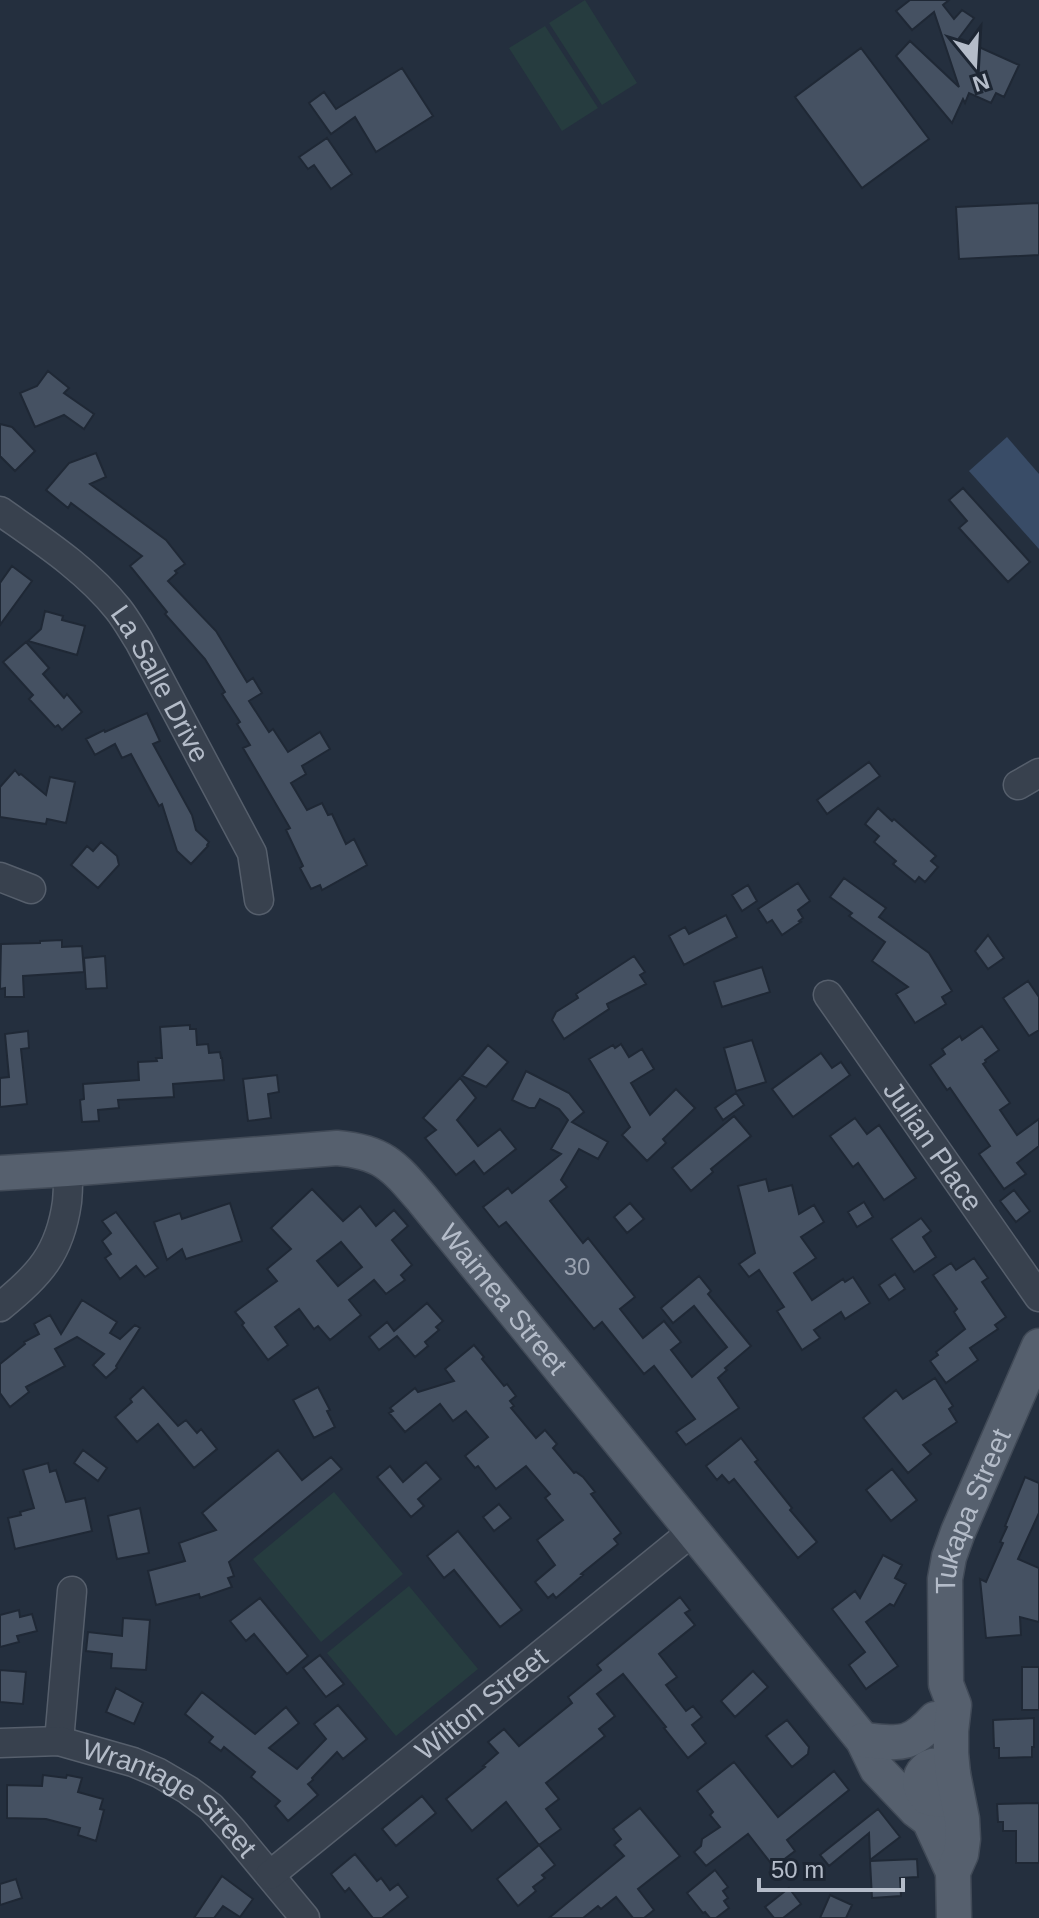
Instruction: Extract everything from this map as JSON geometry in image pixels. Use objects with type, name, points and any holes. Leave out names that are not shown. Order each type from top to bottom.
[{"type":"main road","name":"Waimea Street","points":[[0,1173],[337,1148],[375,1155],[389,1163],[423,1200],[863,1740],[930,1788]]},
{"type":"main road","name":"Tukapa Street","points":[[930,1788],[929,1753],[946,1684],[945,1579],[949,1557],[1039,1346]]},
{"type":"main road","name":"Tukapa Street","points":[[930,1788],[951,1731],[954,1705],[946,1684]]},
{"type":"main road","points":[[863,1740],[909,1741],[920,1735],[935,1719]]},
{"type":"main road","points":[[930,1788],[935,1829],[953,1872],[954,1918]]},
{"type":"street","name":"La Salle Drive","points":[[0,511],[56,551],[118,608],[139,641],[252,853],[259,900]]},
{"type":"street","points":[[0,877],[31,889]]},
{"type":"street","name":"Julian Place","points":[[828,995],[1039,1297]]},
{"type":"street","points":[[0,1307],[35,1276],[55,1247],[65,1213],[69,1182],[67,1169]]},
{"type":"street","name":"Wilton Street","points":[[270,1875],[693,1531]]},
{"type":"street","points":[[59,1741],[72,1591]]},
{"type":"street","name":"Wrantage Street","points":[[0,1743],[59,1741],[133,1762],[159,1773],[211,1807],[305,1918]]},
{"type":"green space","points":[[585,0],[637,83],[602,105],[549,23]]},
{"type":"green space","points":[[545,26],[598,108],[562,131],[509,48]]},
{"type":"green space","points":[[334,1492],[403,1574],[321,1642],[253,1559]]},
{"type":"green space","points":[[409,1586],[478,1669],[396,1736],[327,1653]]},
{"type":"water","points":[[1007,437],[1039,474],[1039,549],[969,471]]},
{"type":"building","points":[[910,0],[949,0],[943,5],[954,19],[962,10],[974,18],[959,38],[1019,65],[1004,97],[996,93],[991,103],[969,93],[952,123],[896,56],[910,41],[959,87],[934,12],[912,30],[896,11]]},
{"type":"building","points":[[861,48],[929,139],[862,188],[795,97]]},
{"type":"building","points":[[402,68],[433,116],[376,152],[355,117],[331,134],[309,103],[324,92],[336,109]]},
{"type":"building","points":[[327,138],[352,174],[331,189],[314,165],[308,169],[299,157]]},
{"type":"building","points":[[1039,203],[1039,255],[959,259],[956,207]]},
{"type":"building","points":[[48,371],[69,388],[64,393],[94,414],[84,429],[64,415],[35,427],[20,393],[37,386]]},
{"type":"building","points":[[0,424],[12,427],[35,451],[15,471],[0,456]]},
{"type":"building","points":[[96,453],[106,477],[90,484],[166,540],[185,564],[168,581],[216,631],[247,682],[253,678],[262,693],[249,701],[269,732],[273,729],[288,752],[320,732],[330,749],[302,766],[306,774],[291,783],[307,810],[322,803],[328,815],[332,814],[346,844],[354,839],[367,865],[322,890],[320,885],[311,889],[286,830],[290,828],[243,748],[250,745],[222,694],[225,692],[205,659],[165,614],[167,612],[130,566],[142,556],[71,503],[68,508],[46,490],[69,463]]},
{"type":"building","points":[[963,488],[1030,562],[1008,582],[959,528],[967,521],[949,500]]},
{"type":"building","points":[[12,566],[32,581],[0,625],[0,583]]},
{"type":"building","points":[[45,611],[63,616],[62,620],[85,626],[77,655],[28,641],[41,629]]},
{"type":"building","points":[[26,642],[49,668],[43,674],[64,698],[67,694],[82,712],[62,730],[58,725],[55,727],[29,699],[33,695],[3,662]]},
{"type":"building","points":[[147,713],[160,741],[153,744],[192,815],[196,830],[209,842],[191,864],[177,851],[162,804],[159,806],[131,754],[122,758],[115,744],[95,755],[86,739]]},
{"type":"building","points":[[869,762],[880,776],[827,814],[817,800]]},
{"type":"building","points":[[15,770],[46,795],[50,777],[75,782],[66,823],[47,819],[46,824],[0,817],[0,787]]},
{"type":"building","points":[[878,808],[936,856],[931,861],[938,867],[925,882],[919,877],[915,882],[893,864],[896,861],[874,842],[879,836],[865,824]]},
{"type":"building","points":[[101,842],[117,856],[119,865],[98,888],[71,865],[87,846],[93,851]]},
{"type":"building","points":[[844,878],[886,908],[879,917],[929,953],[952,991],[942,997],[946,1004],[915,1023],[896,994],[908,987],[872,961],[885,942],[849,916],[852,913],[830,897]]},
{"type":"building","points":[[798,883],[810,901],[798,910],[803,918],[801,922],[782,935],[772,920],[767,923],[758,909]]},
{"type":"building","points":[[748,885],[757,901],[742,911],[732,895]]},
{"type":"building","points":[[726,915],[737,937],[684,965],[669,936],[685,927],[689,934]]},
{"type":"building","points":[[988,935],[1004,958],[988,969],[975,951]]},
{"type":"building","points":[[62,940],[62,947],[82,946],[84,972],[23,976],[24,997],[5,997],[5,988],[0,989],[1,944]]},
{"type":"building","points":[[105,956],[107,988],[86,989],[84,958]]},
{"type":"building","points":[[634,956],[645,972],[640,975],[646,984],[607,1004],[609,1009],[564,1039],[552,1020],[556,1012],[578,998],[576,994]]},
{"type":"building","points":[[762,967],[770,992],[722,1007],[714,982]]},
{"type":"building","points":[[1028,981],[1039,997],[1039,1030],[1029,1036],[1003,998]]},
{"type":"building","points":[[190,1025],[190,1029],[196,1029],[197,1045],[208,1044],[209,1053],[220,1052],[224,1080],[173,1084],[174,1097],[118,1100],[119,1108],[98,1110],[99,1121],[82,1122],[80,1100],[84,1099],[83,1084],[139,1080],[138,1062],[162,1058],[160,1027]]},
{"type":"building","points":[[982,1026],[999,1050],[983,1064],[1010,1103],[1000,1110],[1017,1135],[1039,1119],[1039,1146],[1017,1163],[1026,1174],[1004,1189],[979,1154],[990,1146],[930,1065],[945,1054],[942,1049]]},
{"type":"building","points":[[28,1031],[29,1048],[21,1049],[27,1104],[0,1107],[0,1078],[9,1077],[5,1034]]},
{"type":"building","points":[[752,1040],[766,1082],[736,1091],[724,1048]]},
{"type":"building","points":[[621,1044],[629,1057],[642,1049],[654,1069],[631,1083],[650,1115],[676,1089],[695,1108],[663,1139],[666,1143],[647,1161],[622,1135],[630,1127],[589,1059],[613,1045],[615,1048]]},
{"type":"building","points":[[488,1045],[508,1062],[486,1087],[462,1076]]},
{"type":"building","points":[[821,1053],[832,1068],[841,1062],[850,1075],[793,1117],[772,1089]]},
{"type":"building","points":[[526,1071],[569,1093],[584,1112],[572,1122],[608,1142],[598,1159],[579,1149],[561,1180],[567,1187],[550,1201],[583,1243],[588,1238],[635,1297],[620,1309],[643,1338],[664,1321],[681,1342],[671,1350],[692,1377],[727,1347],[694,1306],[673,1323],[661,1308],[699,1276],[711,1291],[708,1294],[751,1346],[718,1378],[739,1408],[686,1445],[676,1432],[695,1419],[654,1366],[644,1374],[602,1322],[594,1329],[506,1222],[499,1227],[483,1207],[508,1188],[512,1193],[561,1154],[551,1149],[568,1120],[559,1109],[540,1099],[535,1108],[512,1100]]},
{"type":"building","points":[[277,1075],[279,1092],[268,1094],[271,1118],[248,1121],[243,1079]]},
{"type":"building","points":[[460,1078],[476,1098],[457,1120],[478,1146],[500,1129],[516,1149],[484,1174],[474,1161],[456,1175],[425,1138],[436,1130],[423,1118]]},
{"type":"building","points":[[736,1093],[744,1105],[723,1120],[715,1108]]},
{"type":"building","points":[[734,1116],[751,1136],[711,1169],[713,1172],[691,1191],[672,1168]]},
{"type":"building","points":[[855,1118],[867,1134],[879,1125],[916,1178],[884,1200],[858,1163],[853,1167],[830,1136]]},
{"type":"building","points":[[766,1179],[769,1191],[792,1185],[799,1214],[814,1205],[824,1222],[801,1237],[816,1258],[794,1273],[812,1300],[843,1279],[845,1282],[853,1277],[870,1303],[845,1319],[841,1312],[814,1330],[820,1338],[802,1350],[777,1311],[784,1307],[759,1270],[749,1277],[739,1264],[755,1253],[738,1186]]},
{"type":"building","points":[[312,1189],[343,1221],[360,1206],[376,1226],[394,1210],[408,1226],[392,1240],[412,1265],[401,1275],[405,1280],[386,1294],[374,1280],[349,1300],[361,1315],[330,1340],[318,1326],[314,1329],[299,1309],[275,1327],[288,1345],[268,1360],[235,1312],[277,1281],[267,1269],[291,1249],[271,1228]],"holes":[[[341,1242],[362,1267],[338,1286],[317,1261]]]},
{"type":"building","points":[[1014,1190],[1030,1211],[1016,1222],[1000,1201]]},
{"type":"building","points":[[864,1202],[873,1217],[857,1227],[848,1212]]},
{"type":"building","points":[[230,1203],[242,1241],[186,1259],[182,1249],[167,1260],[154,1222],[180,1213],[182,1219]]},
{"type":"building","points":[[630,1203],[644,1219],[627,1233],[614,1217]]},
{"type":"building","points":[[116,1212],[158,1268],[145,1277],[136,1266],[120,1279],[105,1258],[111,1254],[102,1241],[111,1233],[102,1221]]},
{"type":"building","points":[[921,1218],[931,1231],[923,1237],[936,1257],[914,1272],[891,1239]]},
{"type":"building","points":[[974,1258],[988,1278],[982,1282],[1006,1317],[995,1325],[998,1329],[970,1348],[978,1360],[946,1383],[930,1361],[938,1355],[936,1352],[965,1329],[954,1312],[957,1309],[933,1275],[951,1263],[956,1270]]},
{"type":"building","points":[[895,1274],[905,1289],[889,1300],[879,1285]]},
{"type":"building","points":[[82,1300],[117,1322],[110,1333],[120,1339],[135,1325],[140,1328],[117,1368],[106,1378],[93,1365],[104,1354],[77,1337],[55,1349],[65,1366],[26,1387],[29,1392],[10,1407],[0,1393],[0,1364],[24,1342],[39,1334],[34,1324],[50,1315],[61,1334]]},
{"type":"building","points":[[427,1303],[443,1321],[436,1327],[439,1330],[425,1342],[428,1346],[415,1357],[397,1336],[379,1350],[369,1337],[387,1322],[394,1331]]},
{"type":"building","points":[[474,1345],[504,1386],[507,1384],[516,1396],[510,1401],[514,1406],[511,1408],[536,1438],[545,1430],[557,1444],[553,1448],[595,1492],[591,1494],[621,1533],[614,1539],[618,1544],[556,1598],[553,1594],[548,1598],[535,1582],[555,1565],[537,1540],[563,1520],[545,1498],[550,1494],[526,1466],[496,1489],[478,1466],[475,1468],[465,1456],[488,1437],[466,1411],[453,1421],[440,1404],[405,1432],[389,1413],[393,1411],[390,1408],[415,1388],[418,1392],[454,1381],[445,1369]]},
{"type":"building","points":[[935,1378],[953,1406],[949,1409],[957,1422],[923,1445],[931,1454],[908,1473],[863,1418],[896,1390],[903,1399]]},
{"type":"building","points":[[143,1387],[178,1426],[186,1420],[197,1433],[201,1429],[217,1449],[194,1468],[158,1424],[137,1442],[115,1417]]},
{"type":"building","points":[[318,1387],[335,1427],[314,1438],[293,1400]]},
{"type":"building","points":[[741,1438],[758,1460],[755,1462],[792,1508],[790,1510],[817,1542],[798,1558],[734,1479],[729,1483],[722,1475],[717,1480],[706,1466]]},
{"type":"building","points":[[83,1450],[107,1468],[98,1481],[74,1463]]},
{"type":"building","points":[[278,1450],[302,1480],[331,1457],[342,1469],[229,1562],[234,1576],[228,1578],[232,1587],[200,1598],[199,1594],[156,1605],[148,1571],[185,1561],[179,1543],[216,1530],[202,1513]]},
{"type":"building","points":[[426,1462],[441,1479],[418,1499],[424,1506],[411,1517],[377,1477],[390,1466],[403,1482]]},
{"type":"building","points":[[48,1463],[50,1472],[56,1470],[66,1502],[85,1498],[92,1531],[15,1549],[8,1518],[34,1508],[23,1470]]},
{"type":"building","points":[[892,1469],[917,1500],[891,1521],[866,1490]]},
{"type":"building","points":[[1025,1477],[1039,1483],[1039,1513],[1018,1559],[1039,1568],[1039,1622],[1020,1617],[1021,1635],[986,1638],[980,1579],[986,1582]]},
{"type":"building","points":[[499,1504],[511,1518],[494,1531],[483,1517]]},
{"type":"building","points":[[140,1508],[149,1553],[117,1559],[108,1516]]},
{"type":"building","points":[[458,1531],[522,1610],[500,1627],[454,1570],[444,1578],[427,1556]]},
{"type":"building","points":[[883,1555],[902,1565],[895,1578],[906,1584],[894,1606],[890,1604],[866,1622],[898,1666],[866,1689],[849,1665],[865,1652],[832,1609],[855,1591],[860,1598]]},
{"type":"building","points":[[680,1597],[690,1610],[685,1613],[695,1625],[659,1654],[677,1677],[666,1685],[686,1711],[693,1706],[702,1717],[692,1725],[706,1743],[688,1758],[623,1674],[597,1694],[615,1716],[599,1729],[605,1736],[546,1783],[559,1799],[546,1809],[561,1829],[539,1845],[506,1802],[472,1831],[446,1799],[498,1753],[488,1742],[504,1729],[519,1746],[572,1703],[568,1697],[601,1670],[597,1665]]},
{"type":"building","points":[[260,1598],[308,1656],[287,1674],[254,1634],[246,1641],[230,1621]]},
{"type":"building","points":[[19,1610],[20,1617],[32,1614],[37,1631],[17,1636],[19,1642],[0,1647],[0,1615]]},
{"type":"building","points":[[123,1618],[150,1620],[146,1670],[111,1668],[112,1654],[86,1651],[88,1632],[122,1636]]},
{"type":"building","points":[[320,1655],[344,1684],[326,1697],[303,1668]]},
{"type":"building","points":[[1022,1667],[1039,1667],[1039,1710],[1022,1710]]},
{"type":"building","points":[[0,1670],[26,1672],[23,1704],[0,1702]]},
{"type":"building","points":[[753,1671],[768,1687],[735,1717],[721,1701]]},
{"type":"building","points":[[116,1688],[143,1703],[134,1724],[106,1712]]},
{"type":"building","points":[[202,1692],[255,1734],[286,1707],[299,1723],[269,1748],[297,1769],[326,1739],[314,1724],[338,1705],[367,1739],[343,1759],[337,1752],[308,1784],[318,1795],[288,1821],[275,1806],[280,1801],[251,1777],[255,1772],[224,1747],[221,1751],[209,1742],[213,1737],[185,1714]]},
{"type":"building","points":[[1034,1718],[1032,1757],[999,1758],[999,1748],[994,1748],[993,1720]]},
{"type":"building","points":[[787,1720],[809,1747],[808,1754],[792,1767],[766,1736]]},
{"type":"building","points":[[734,1762],[778,1817],[834,1771],[849,1790],[787,1840],[795,1851],[774,1867],[748,1834],[706,1866],[694,1852],[701,1846],[702,1839],[720,1827],[697,1791]]},
{"type":"building","points":[[43,1775],[82,1778],[78,1792],[103,1799],[100,1809],[104,1810],[96,1841],[78,1835],[80,1828],[46,1819],[7,1818],[7,1785],[42,1786]]},
{"type":"building","points":[[422,1796],[436,1813],[396,1846],[382,1829]]},
{"type":"building","points":[[1039,1803],[1039,1863],[1016,1863],[1016,1831],[1003,1831],[1003,1822],[998,1822],[997,1804]]},
{"type":"building","points":[[640,1808],[680,1856],[638,1889],[654,1910],[644,1918],[633,1918],[616,1897],[583,1918],[549,1918],[624,1856],[614,1845],[621,1839],[613,1829]]},
{"type":"building","points":[[878,1809],[900,1837],[870,1860],[869,1833],[829,1866],[820,1855]]},
{"type":"building","points":[[539,1845],[555,1865],[533,1887],[536,1891],[518,1906],[497,1879]]},
{"type":"building","points":[[355,1854],[377,1881],[381,1878],[390,1890],[398,1884],[408,1897],[382,1918],[373,1918],[349,1888],[345,1892],[331,1874]]},
{"type":"building","points":[[917,1859],[918,1877],[900,1878],[901,1896],[872,1898],[870,1861]]},
{"type":"building","points":[[715,1870],[728,1887],[723,1891],[729,1908],[716,1918],[710,1918],[687,1893]]},
{"type":"building","points":[[222,1876],[253,1899],[240,1917],[223,1906],[214,1918],[194,1918]]},
{"type":"building","points":[[16,1879],[22,1898],[0,1905],[0,1884]]},
{"type":"building","points":[[789,1888],[801,1904],[783,1918],[774,1918],[765,1907]]},
{"type":"building","points":[[830,1895],[852,1905],[846,1918],[820,1918]]}]
